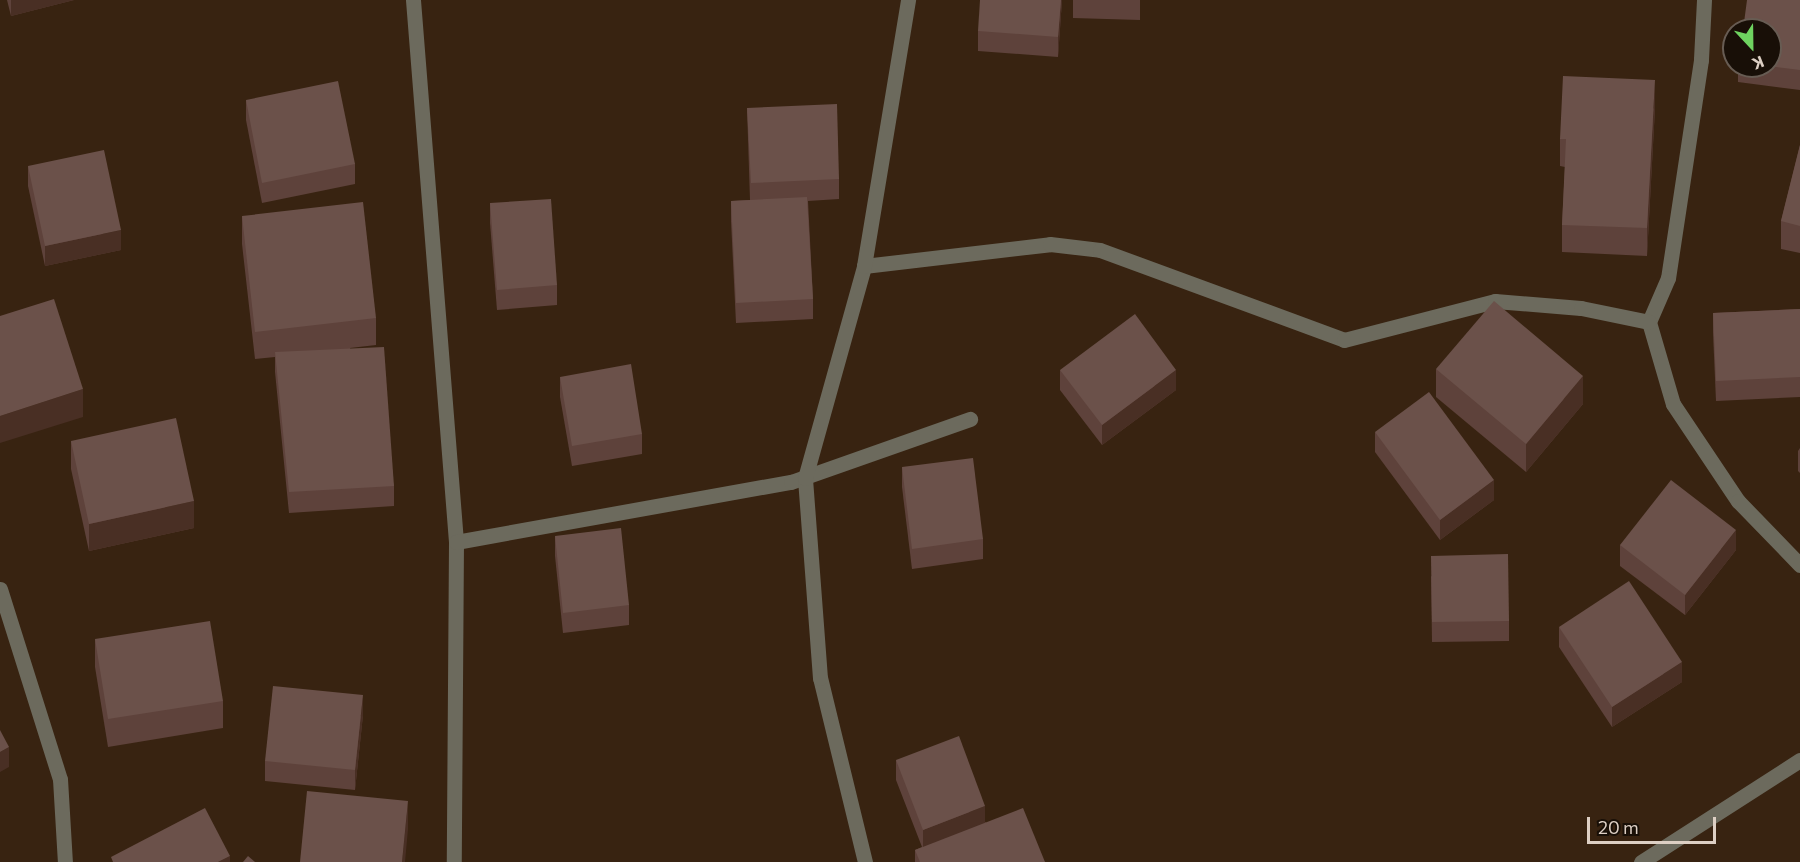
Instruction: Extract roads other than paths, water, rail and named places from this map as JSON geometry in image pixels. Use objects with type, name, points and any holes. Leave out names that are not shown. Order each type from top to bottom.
[{"type":"street","points":[[413,0],[456,542],[454,862]]},
{"type":"street","points":[[865,862],[820,678],[805,478],[864,266],[908,0]]},
{"type":"street","points":[[1704,0],[1701,60],[1668,278],[1649,322],[1673,404],[1738,501],[1800,566]]},
{"type":"street","points":[[864,266],[1050,244],[1100,250],[1344,339],[1495,301],[1649,322]]},
{"type":"street","points":[[456,542],[805,478],[970,420]]},
{"type":"street","points":[[0,589],[60,779],[65,862]]},
{"type":"street","points":[[1641,862],[1800,760]]}]
